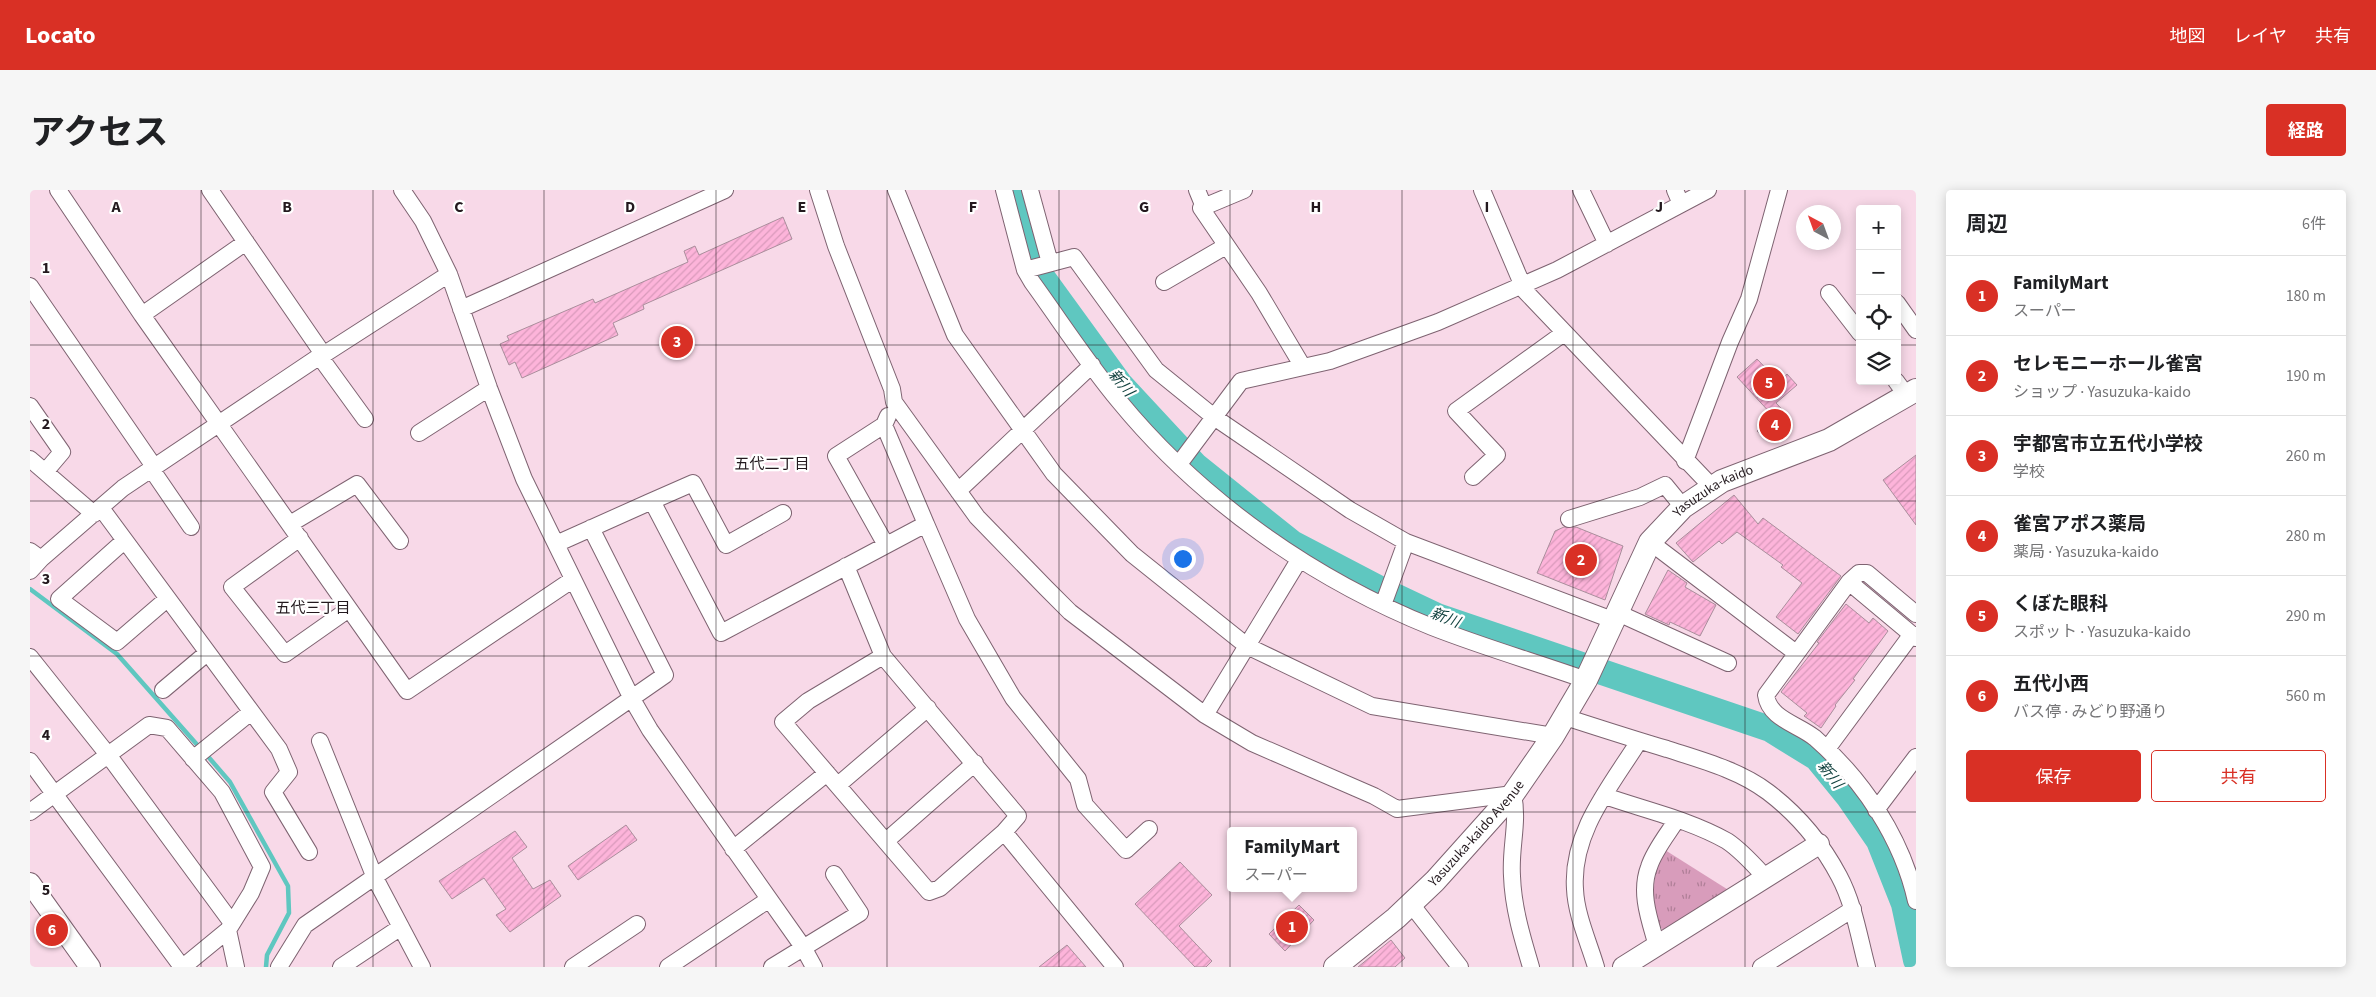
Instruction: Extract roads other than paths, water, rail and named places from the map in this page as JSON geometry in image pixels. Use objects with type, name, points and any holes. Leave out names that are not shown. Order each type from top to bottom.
[{"type":"main road","name":"Yasuzuka-kaido","points":[[1590,672],[1650,542],[1683,507],[1712,486],[1829,440],[1907,389]]},
{"type":"main road","name":"Yasuzuka-kaido Avenue","points":[[1334,967],[1435,882],[1513,794],[1565,717],[1590,672]]},
{"type":"street","points":[[58,190],[142,314],[407,691],[572,580]]},
{"type":"street","points":[[210,190],[323,354],[320,357]]},
{"type":"street","points":[[402,190],[423,221],[450,274],[489,388],[524,479],[632,699],[650,730],[768,900],[803,947],[814,967]]},
{"type":"street","points":[[461,308],[725,190]]},
{"type":"street","points":[[818,190],[836,246],[892,389],[894,402],[978,518],[1070,612],[1205,715],[1252,743],[1374,796],[1396,809],[1513,794],[1517,813],[1511,874],[1516,916],[1531,967]]},
{"type":"street","points":[[896,190],[955,335],[1054,474],[1122,544],[1247,646],[1372,706],[1553,736]]},
{"type":"street","points":[[1004,190],[1038,267]]},
{"type":"street","points":[[1030,190],[1038,267],[1032,282],[1119,401],[1184,457],[1241,517],[1299,560],[1386,597],[1433,627],[1590,672]]},
{"type":"street","points":[[1197,190],[1204,207]]},
{"type":"street","points":[[1244,190],[1201,208],[1259,293],[1303,367]]},
{"type":"street","points":[[1482,190],[1522,286],[1685,461],[1712,486]]},
{"type":"street","points":[[1581,190],[1606,244]]},
{"type":"street","points":[[1184,457],[1241,381],[1330,361],[1386,342],[1522,286],[1606,244],[1678,197],[1708,190]]},
{"type":"street","points":[[1685,461],[1730,342],[1749,299],[1779,190]]},
{"type":"street","points":[[142,314],[246,242]]},
{"type":"street","points":[[1164,282],[1226,246]]},
{"type":"street","points":[[1038,267],[1074,257],[1156,370],[1214,416],[1350,510],[1406,542],[1617,617],[1728,663]]},
{"type":"street","points":[[34,560],[97,511],[123,488],[219,423],[450,274]]},
{"type":"street","points":[[30,286],[191,527]]},
{"type":"street","points":[[1829,292],[1856,328]]},
{"type":"street","points":[[1901,309],[1916,330]]},
{"type":"street","points":[[1473,477],[1497,455],[1456,411],[1564,333]]},
{"type":"street","points":[[320,357],[365,419]]},
{"type":"street","points":[[958,491],[1092,365]]},
{"type":"street","points":[[420,433],[489,388]]},
{"type":"street","points":[[886,545],[836,456],[884,425],[894,402]]},
{"type":"street","points":[[30,406],[62,452],[45,472]]},
{"type":"street","points":[[884,425],[967,619],[1013,698],[1078,779],[1085,805],[1126,850],[1149,829]]},
{"type":"street","points":[[30,459],[97,511],[124,541],[279,749],[289,772],[273,792],[309,852]]},
{"type":"street","points":[[556,544],[693,483],[726,545],[783,512]]},
{"type":"street","points":[[290,524],[357,484],[400,541]]},
{"type":"street","points":[[1568,519],[1640,497],[1665,485],[1683,507]]},
{"type":"street","points":[[652,501],[721,633],[926,524]]},
{"type":"street","points":[[279,967],[304,926],[665,675],[592,528]]},
{"type":"street","points":[[300,538],[232,587],[285,654],[349,609]]},
{"type":"street","points":[[124,541],[59,599],[117,642],[167,599]]},
{"type":"street","points":[[1386,597],[1406,542]]},
{"type":"street","points":[[1650,542],[1796,653]]},
{"type":"street","points":[[1205,715],[1299,560]]},
{"type":"street","points":[[846,566],[883,656],[1018,816],[1004,832],[940,888],[929,892],[782,722],[808,701],[883,656]]},
{"type":"street","points":[[1916,614],[1868,573],[1859,573],[1849,582],[1766,695],[1767,704],[1774,714],[1801,727],[1827,749],[1847,770],[1876,810],[1913,872],[1916,901]]},
{"type":"street","points":[[1827,749],[1914,636],[1849,582]]},
{"type":"street","points":[[163,690],[208,653]]},
{"type":"street","points":[[30,657],[109,756],[230,926],[236,967]]},
{"type":"street","points":[[838,785],[928,708]]},
{"type":"street","points":[[193,758],[251,712]]},
{"type":"street","points":[[1565,717],[1702,760],[1743,777],[1775,798],[1819,844],[1840,877],[1853,909],[1867,967]]},
{"type":"street","points":[[30,761],[54,794],[182,967],[230,926],[251,892],[262,867],[222,792],[167,728],[149,725],[109,756],[54,794],[30,812]]},
{"type":"street","points":[[320,741],[375,878],[422,967]]},
{"type":"street","points":[[1596,967],[1575,889],[1578,852],[1584,832],[1639,741]]},
{"type":"street","points":[[1876,810],[1916,757]]},
{"type":"street","points":[[886,841],[975,763]]},
{"type":"street","points":[[733,849],[827,773]]},
{"type":"street","points":[[1605,796],[1701,829],[1728,842],[1745,855],[1766,878]]},
{"type":"street","points":[[1657,946],[1646,908],[1645,887],[1648,868],[1676,821]]},
{"type":"street","points":[[1004,832],[1115,967]]},
{"type":"street","points":[[1624,967],[1819,844]]},
{"type":"street","points":[[772,967],[860,913],[834,874]]},
{"type":"street","points":[[30,883],[90,967]]},
{"type":"street","points":[[668,967],[768,900]]},
{"type":"street","points":[[1411,904],[1460,967]]},
{"type":"street","points":[[1761,967],[1853,909]]},
{"type":"street","points":[[573,967],[638,924]]},
{"type":"street","points":[[340,967],[401,927]]},
{"type":"waterway","name":"新川","points":[[1018,190],[1027,230],[1042,277],[1119,383],[1196,466],[1292,543],[1380,589],[1437,616],[1770,729],[1817,758],[1848,796],[1879,841],[1904,904],[1916,960]]},
{"type":"waterway","points":[[30,589],[117,654],[200,748]]},
{"type":"waterway","points":[[205,753],[230,782],[288,886],[289,913],[267,955],[266,967]]},
{"type":"place","name":"宇都宮市立五代小学校","points":[[677,342]]},
{"type":"place","name":"くぼた眼科","points":[[1769,383]]},
{"type":"place","name":"雀宮アポス薬局","points":[[1775,425]]},
{"type":"place","name":"セレモニーホール雀宮","points":[[1581,560]]},
{"type":"place","name":"FamilyMart","points":[[1292,927]]},
{"type":"place","name":"五代小西","points":[[52,930]]},
{"type":"district","name":"五代二丁目","points":[[772,464]]},
{"type":"district","name":"五代三丁目","points":[[313,608]]}]
